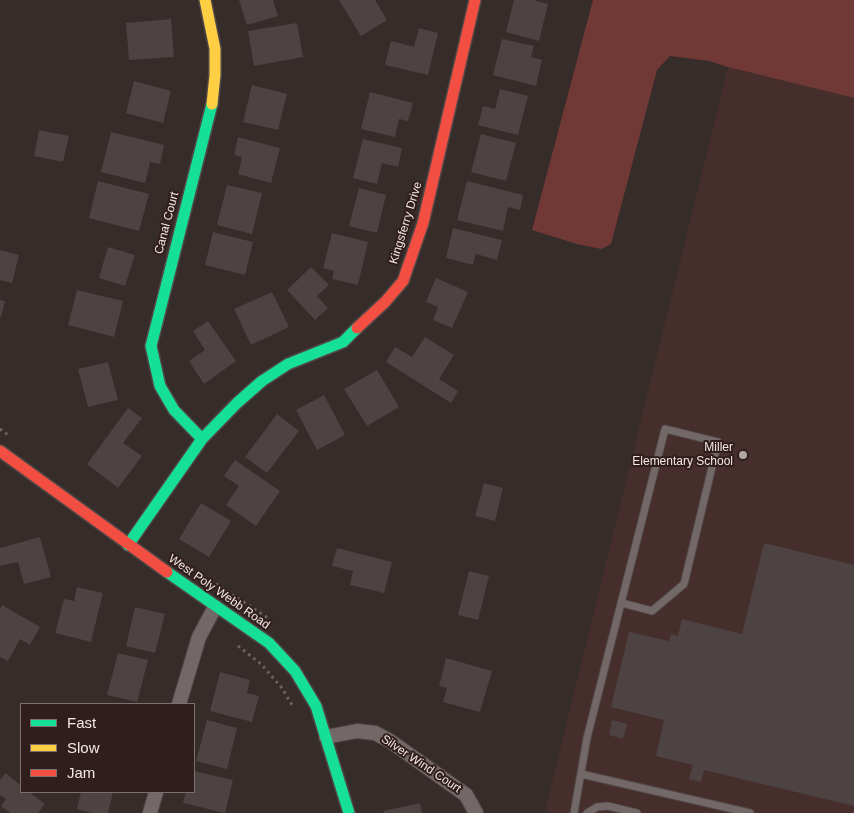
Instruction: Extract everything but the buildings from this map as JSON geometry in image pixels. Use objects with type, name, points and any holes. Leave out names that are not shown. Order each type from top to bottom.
[{"type":"street","name":"Canal Court","points":[[202,439],[174,410],[160,386],[151,346],[212,103],[215,75],[214,49],[205,0]]},
{"type":"street","name":"Kingsferry Drive","points":[[128,545],[202,439],[237,403],[262,381],[288,364],[343,342],[385,302],[403,280],[423,223],[475,0]]},
{"type":"street","name":"West Poly Webb Road","points":[[0,451],[128,545],[269,643],[295,671],[316,706],[348,813]]},
{"type":"street","points":[[179,703],[199,637],[215,607]]},
{"type":"street","name":"Silver Wind Court","points":[[326,738],[357,731],[375,733],[390,740],[466,796],[476,813]]},
{"type":"street","points":[[150,813],[156,793]]},
{"type":"lane","points":[[574,813],[587,738],[665,429],[718,442],[684,584],[652,611],[622,603]]},
{"type":"lane","points":[[581,774],[750,813]]},
{"type":"lane","points":[[587,813],[597,807],[608,806],[637,813]]},
{"type":"path","points":[[232,641],[261,664],[282,688],[292,705]]},
{"type":"shaded area","points":[[593,0],[854,0],[854,98],[709,61],[670,56],[657,70],[611,244],[601,249],[577,244],[532,230]]},
{"type":"shaded area","name":"Miller Elementary School","points":[[728,67],[854,98],[854,813],[553,813],[545,811]]},
{"type":"traffic: fast","points":[[202,439],[174,410],[160,386],[151,346],[212,104]]},
{"type":"traffic: fast","points":[[128,545],[202,439],[237,403],[262,381],[288,364],[343,342],[357,328]]},
{"type":"traffic: fast","points":[[167,572],[269,643],[295,671],[316,706],[349,813]]},
{"type":"traffic: slow","points":[[205,0],[215,49],[212,104]]},
{"type":"traffic: jam","points":[[357,328],[385,302],[403,281],[423,223],[475,0]]},
{"type":"traffic: jam","points":[[0,451],[167,572]]},
{"type":"place","name":"Miller Elementary School","points":[[743,455]]}]
